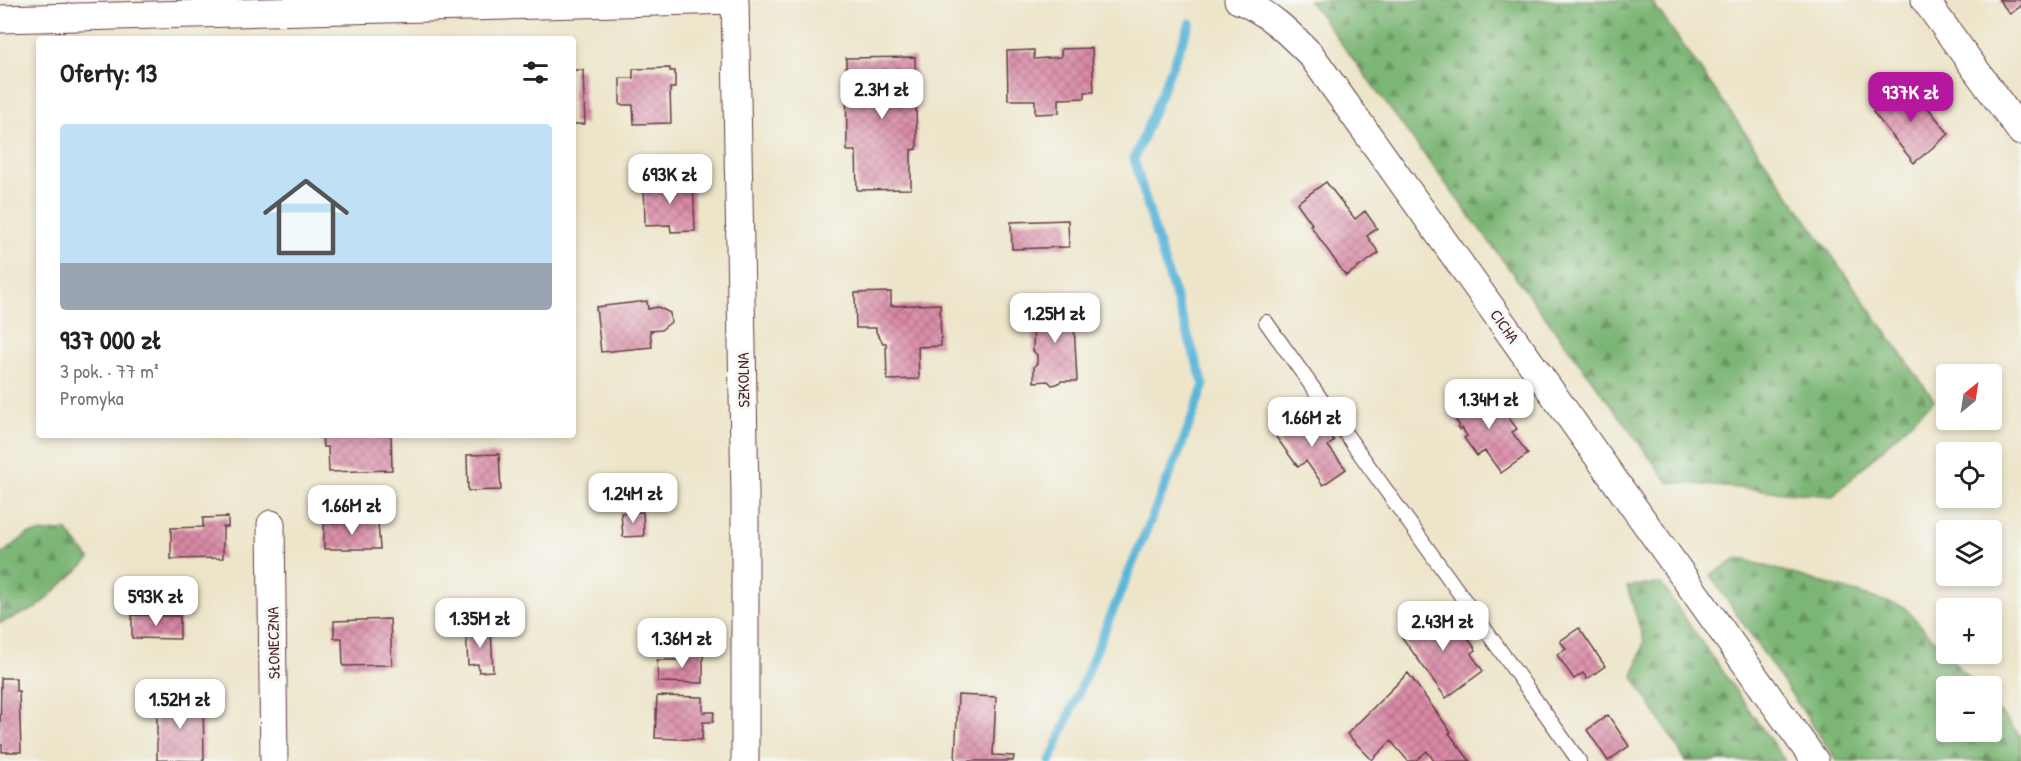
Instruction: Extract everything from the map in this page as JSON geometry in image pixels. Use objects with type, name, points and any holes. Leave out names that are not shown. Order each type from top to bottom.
[{"type":"street","points":[[0,19],[256,6],[735,0]]},
{"type":"street","name":"SZKOLNA","points":[[735,0],[745,494],[745,761]]},
{"type":"street","points":[[1925,0],[2021,132]]},
{"type":"street","name":"CICHA","points":[[1243,1],[1282,26],[1311,55],[1815,761]]},
{"type":"street","name":"SŁONECZNA","points":[[271,524],[274,761]]},
{"type":"lane","points":[[1266,322],[1579,761]]},
{"type":"green space","points":[[1309,0],[1651,0],[1934,400],[1833,496],[1668,482]]},
{"type":"green space","points":[[66,530],[90,559],[36,608],[0,623],[0,555],[28,534]]},
{"type":"green space","points":[[1739,558],[1904,607],[1936,642],[1936,664],[1956,664],[1967,676],[1936,676],[1936,742],[2002,742],[2002,715],[2021,736],[2021,761],[1837,761],[1710,575]]},
{"type":"green space","points":[[1661,584],[1785,761],[1686,761],[1633,677],[1644,641],[1627,586]]},
{"type":"building","points":[[1999,0],[2021,0],[2021,6],[2010,14]]},
{"type":"building","points":[[1092,48],[1094,92],[1085,92],[1085,98],[1059,99],[1059,113],[1035,114],[1035,100],[1008,100],[1007,51],[1034,50],[1034,59],[1061,57],[1061,49]]},
{"type":"building","points":[[915,57],[917,149],[911,150],[911,189],[857,190],[856,151],[847,151],[846,58]]},
{"type":"building","points":[[670,68],[670,71],[675,71],[675,88],[670,88],[671,123],[634,124],[633,105],[620,105],[620,78],[633,78],[633,69]]},
{"type":"building","points":[[576,70],[583,70],[585,124],[576,124]]},
{"type":"building","points":[[1908,83],[1949,134],[1914,163],[1873,112]]},
{"type":"building","points":[[693,179],[695,231],[671,232],[670,225],[645,226],[644,182]]},
{"type":"building","points":[[1326,182],[1355,219],[1365,211],[1377,228],[1367,236],[1379,253],[1346,276],[1297,203]]},
{"type":"building","points":[[1068,220],[1069,247],[1012,249],[1011,222]]},
{"type":"building","points":[[891,292],[891,306],[940,304],[941,346],[918,347],[919,379],[887,380],[886,343],[883,343],[876,328],[856,328],[855,293]]},
{"type":"building","points":[[647,301],[648,309],[658,307],[670,313],[671,322],[661,330],[650,331],[652,347],[601,352],[596,307]]},
{"type":"building","points":[[1073,304],[1077,381],[1061,381],[1052,385],[1048,381],[1034,382],[1037,355],[1033,351],[1034,305]]},
{"type":"building","points":[[1488,388],[1499,403],[1495,406],[1501,415],[1506,414],[1517,429],[1512,432],[1528,454],[1501,473],[1485,451],[1477,456],[1464,438],[1467,436],[1462,428],[1460,430],[1458,428],[1460,426],[1451,414],[1463,406],[1459,400],[1472,391],[1476,396]]},
{"type":"building","points":[[1312,411],[1334,441],[1328,446],[1346,469],[1323,485],[1306,461],[1298,467],[1276,437]]},
{"type":"building","points":[[322,438],[391,438],[392,470],[329,472],[328,447],[323,447]]},
{"type":"building","points":[[499,454],[501,490],[468,491],[467,455]]},
{"type":"building","points":[[643,512],[644,536],[623,537],[621,513]]},
{"type":"building","points":[[228,517],[228,527],[223,527],[223,558],[171,559],[171,528],[203,527],[203,518]]},
{"type":"building","points":[[324,523],[378,523],[380,549],[324,549]]},
{"type":"building","points":[[1438,608],[1451,626],[1457,622],[1476,650],[1471,654],[1483,671],[1446,698],[1401,636]]},
{"type":"building","points":[[132,615],[180,616],[180,639],[132,638]]},
{"type":"building","points":[[390,619],[392,665],[343,666],[342,638],[334,638],[334,621]]},
{"type":"building","points":[[491,628],[493,671],[479,672],[478,664],[468,665],[466,629]]},
{"type":"building","points":[[1579,628],[1605,666],[1587,679],[1583,673],[1574,679],[1557,655],[1566,649],[1560,641]]},
{"type":"building","points":[[686,650],[703,650],[703,683],[658,682],[657,660],[686,660]]},
{"type":"building","points":[[1408,673],[1470,761],[1434,761],[1427,751],[1415,761],[1408,761],[1391,741],[1372,760],[1347,734]]},
{"type":"building","points":[[1,678],[16,678],[16,691],[19,691],[21,752],[2,752],[2,745],[0,745]]},
{"type":"building","points":[[958,695],[996,697],[993,755],[1014,756],[1013,761],[955,761]]},
{"type":"building","points":[[657,696],[703,697],[703,712],[714,712],[713,722],[703,722],[702,740],[655,738]]},
{"type":"building","points":[[203,698],[204,759],[201,761],[157,760],[157,699]]},
{"type":"building","points":[[1608,715],[1629,746],[1608,761],[1587,730]]},
{"type":"waterway","points":[[1050,761],[1180,450],[1204,385],[1134,159],[1190,23]]}]
